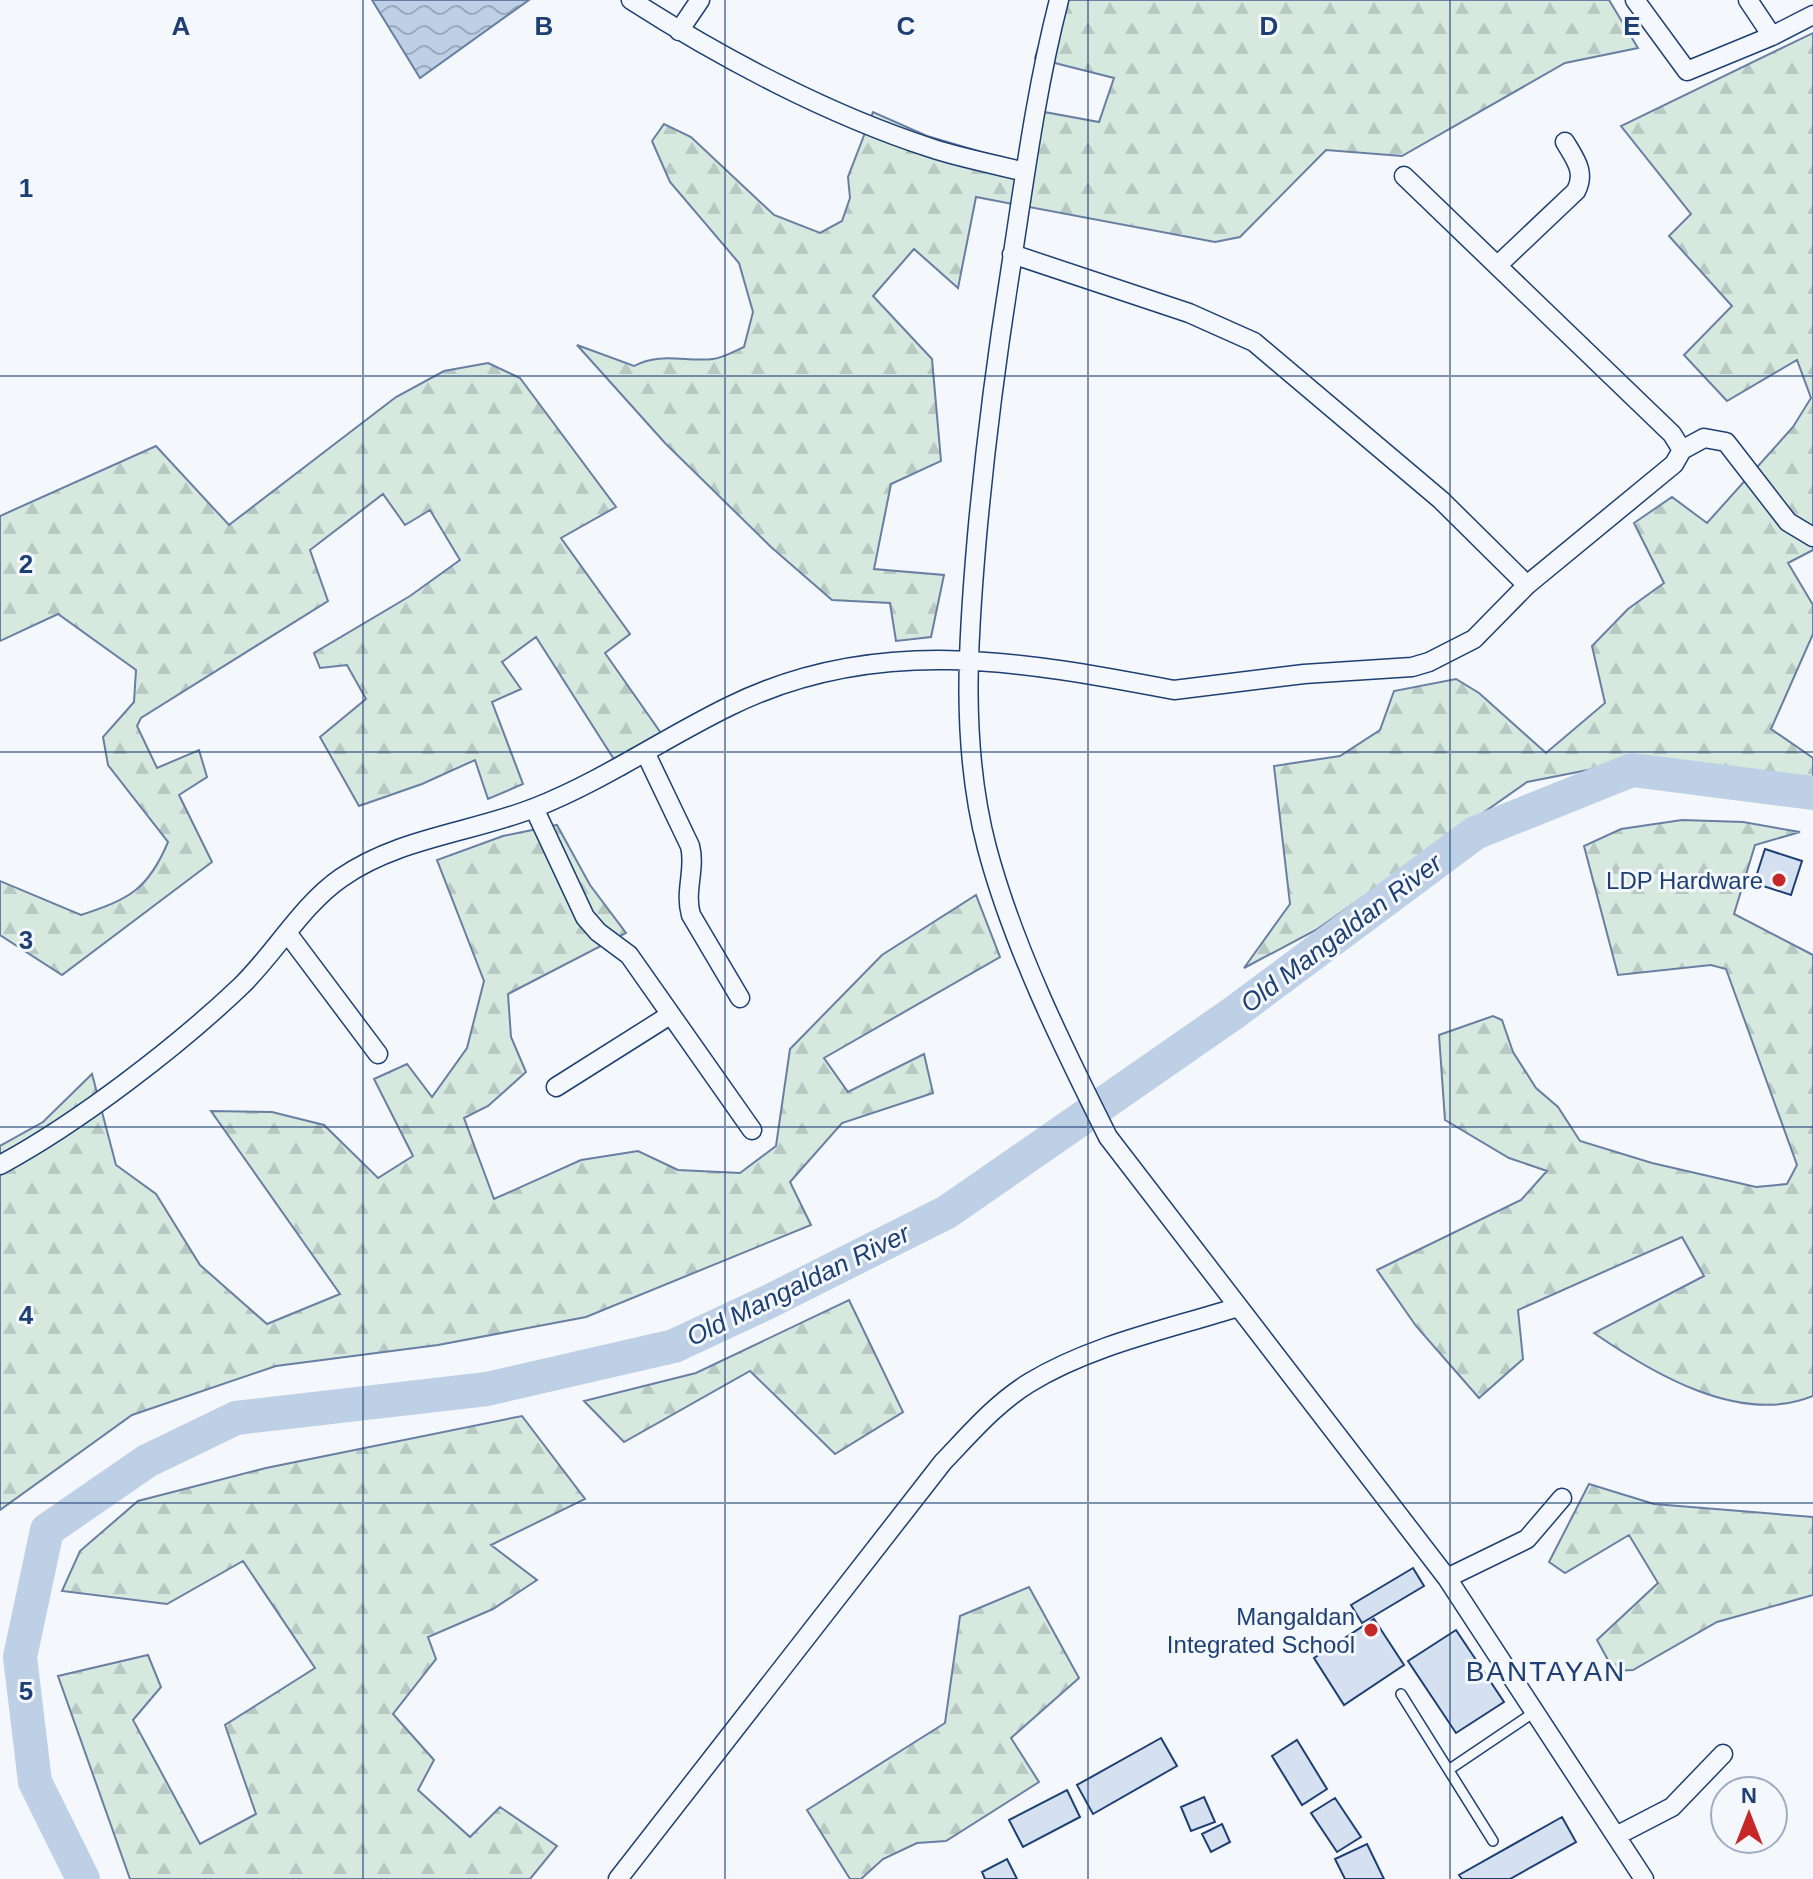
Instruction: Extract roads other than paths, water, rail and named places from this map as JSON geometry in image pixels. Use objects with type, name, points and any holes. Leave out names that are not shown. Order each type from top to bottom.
[{"type":"street","points":[[631,0],[679,31],[883,131],[932,149],[1025,172]]},
{"type":"street","points":[[679,31],[700,0]]},
{"type":"street","points":[[1059,0],[1025,172],[989,404],[966,660],[977,792],[986,846],[1003,899],[1071,1064],[1108,1137],[1447,1578],[1644,1879]]},
{"type":"street","points":[[1635,0],[1687,71],[1772,36],[1813,15]]},
{"type":"street","points":[[1748,0],[1772,36]]},
{"type":"street","points":[[1499,264],[1576,191],[1581,173],[1565,142]]},
{"type":"street","points":[[1404,176],[1499,264],[1672,434],[1682,450]]},
{"type":"street","points":[[1012,254],[1189,313],[1254,342],[1441,500],[1527,585]]},
{"type":"street","points":[[0,1165],[88,1109],[196,1025],[241,985],[337,880],[366,862],[406,845],[534,808],[592,782],[730,706],[816,672],[871,662],[966,660],[1074,670],[1174,690],[1304,674],[1412,667],[1474,639],[1527,585],[1668,470],[1682,450],[1704,438],[1726,442],[1788,522],[1813,537]]},
{"type":"street","points":[[645,752],[690,846],[693,858],[688,903],[691,915],[740,998]]},
{"type":"street","points":[[534,808],[585,917],[598,932],[629,955],[752,1130]]},
{"type":"street","points":[[288,934],[378,1054]]},
{"type":"street","points":[[556,1087],[670,1015]]},
{"type":"street","points":[[618,1879],[943,1462],[994,1409],[1028,1383],[1062,1365],[1238,1307]]},
{"type":"street","points":[[1447,1578],[1527,1539],[1562,1498]]},
{"type":"street","points":[[1616,1836],[1672,1807],[1693,1789],[1723,1754]]},
{"type":"lane","points":[[1401,1694],[1493,1841]]},
{"type":"lane","points":[[1450,1769],[1533,1713]]},
{"type":"water","points":[[372,0],[529,0],[420,78]]},
{"type":"waterway","name":"Old Mangaldan River","points":[[83,1879],[35,1782],[20,1657],[47,1530],[147,1461],[236,1418],[487,1389],[674,1346],[947,1212],[1235,1012],[1475,833],[1632,770],[1813,793]]},
{"type":"place","name":"LDP Hardware","points":[[1779,880]]},
{"type":"place","name":"Mangaldan Integrated School","points":[[1371,1630]]},
{"type":"district","name":"BANTAYAN","points":[[1546,1671]]}]
